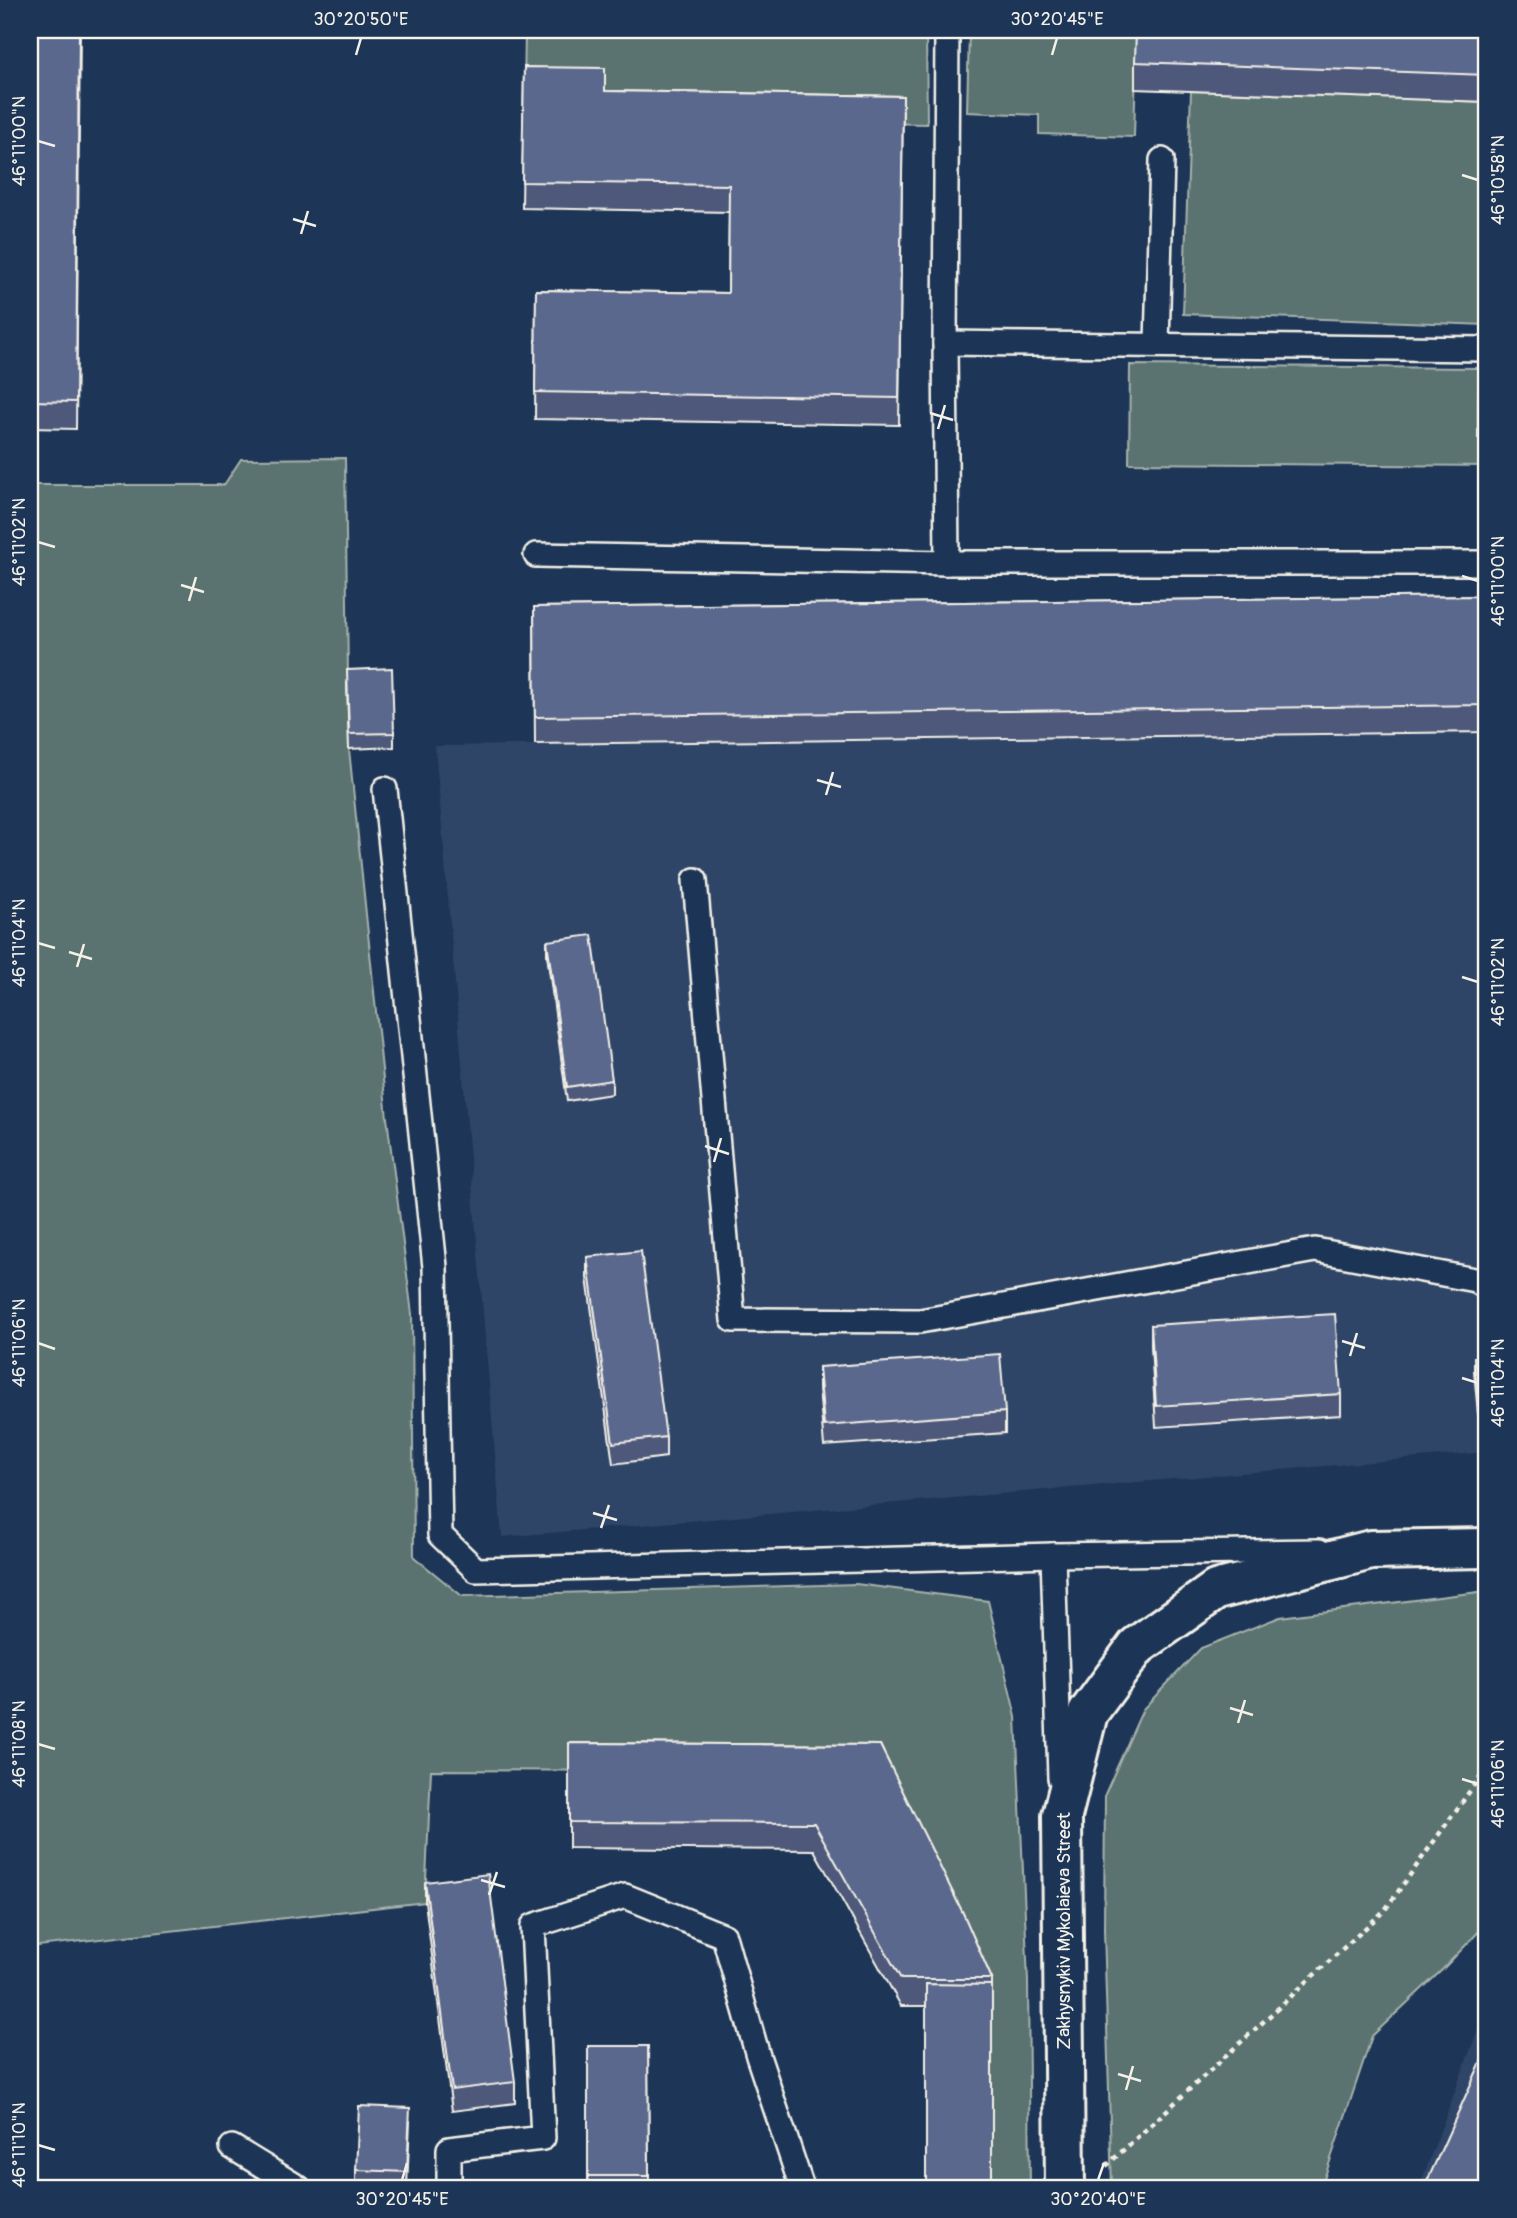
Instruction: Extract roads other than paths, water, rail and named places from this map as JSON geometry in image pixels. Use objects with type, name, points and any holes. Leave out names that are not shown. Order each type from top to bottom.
[{"type":"street","name":"Zakhysnykiv Mykolaieva Street","points":[[1065,2188],[1062,1816],[1088,1713],[1137,1646],[1216,1590],[1371,1550],[1487,1548]]},
{"type":"lane","points":[[947,30],[947,563]]},
{"type":"lane","points":[[1157,344],[1162,160]]},
{"type":"lane","points":[[945,343],[1487,349]]},
{"type":"lane","points":[[536,555],[947,563],[1487,563]]},
{"type":"lane","points":[[385,789],[435,1267],[440,1535],[477,1570],[1053,1555],[1371,1550]]},
{"type":"lane","points":[[695,880],[733,1321],[919,1321],[1315,1250],[1475,1280],[1487,1287]]},
{"type":"lane","points":[[1053,1555],[1062,1816]]},
{"type":"lane","points":[[449,2188],[449,2150],[543,2138],[533,1926],[625,1896],[724,1936],[758,2056],[802,2188]]},
{"type":"lane","points":[[232,2147],[299,2188]]}]
